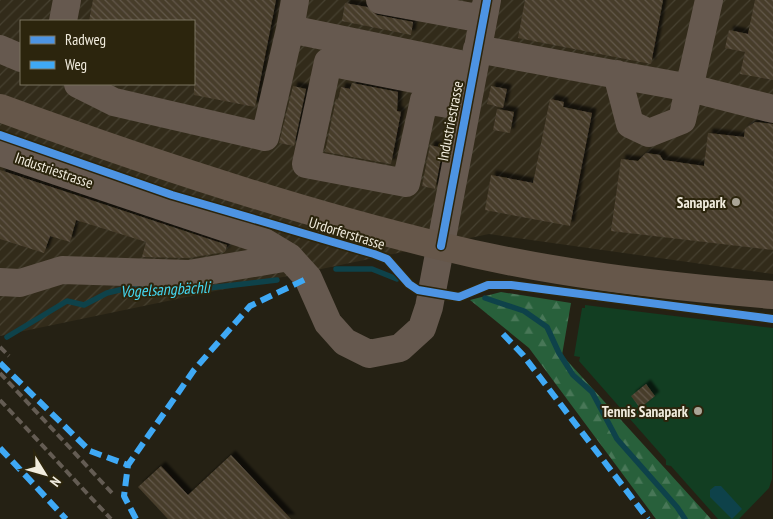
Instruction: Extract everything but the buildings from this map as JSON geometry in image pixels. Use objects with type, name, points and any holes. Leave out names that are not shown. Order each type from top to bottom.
[{"type":"main road","name":"Urdorferstrasse","points":[[0,108],[216,182],[441,246],[604,278],[773,295]]},
{"type":"street","points":[[63,20],[67,0]]},
{"type":"street","points":[[80,85],[114,102],[265,136],[290,30],[295,0]]},
{"type":"street","points":[[380,0],[485,9]]},
{"type":"street","points":[[617,74],[630,124],[649,133],[682,120],[710,0]]},
{"type":"street","name":"Industriestrasse","points":[[0,152],[259,239],[289,257],[308,278],[328,323],[345,342],[369,354],[400,348],[422,328],[429,307],[485,9]]},
{"type":"street","points":[[290,30],[472,78]]},
{"type":"street","points":[[0,49],[20,58]]},
{"type":"street","points":[[472,78],[424,100],[406,183],[306,164],[328,62],[472,78],[617,74],[690,88],[773,109]]},
{"type":"street","points":[[0,282],[20,283],[62,270],[190,274],[289,257]]},
{"type":"shaded area","points":[[0,0],[773,0],[773,274],[489,234],[0,336]]},
{"type":"green space","points":[[501,292],[571,303],[562,355],[711,519],[656,519],[529,348],[470,300]]},
{"type":"green space","name":"Tennis Sanapark","points":[[585,305],[773,328],[772,479],[769,488],[739,519],[718,519],[671,466],[666,465],[666,460],[579,361],[580,357],[574,356],[582,308],[585,308]]},
{"type":"water","points":[[715,486],[721,486],[742,509],[732,519],[710,497],[710,490]]},
{"type":"waterway","name":"Vogelsangbächli","points":[[336,269],[372,269],[397,279]]},
{"type":"waterway","name":"Vogelsangbächli","points":[[7,337],[67,301],[84,305],[107,293],[132,287],[200,289],[277,280]]},
{"type":"waterway","name":"Vogelsangbächli","points":[[485,298],[524,311],[547,327],[559,353],[573,375],[592,392],[617,439],[677,507],[685,519]]},
{"type":"railway","points":[[0,347],[9,356]]},
{"type":"railway","points":[[0,373],[113,494]]},
{"type":"railway","points":[[0,400],[111,519]]},
{"type":"marked path","points":[[136,519],[124,496],[128,465],[194,370],[250,306],[308,278]]},
{"type":"marked path","points":[[503,334],[523,355],[648,519]]},
{"type":"marked path","points":[[0,363],[90,451],[128,465]]},
{"type":"marked path","points":[[0,448],[66,519]]},
{"type":"cycle path","points":[[441,246],[487,0]]},
{"type":"cycle path","points":[[0,135],[172,195],[374,254],[387,259],[409,284],[418,290],[459,297],[488,285],[511,285],[773,319]]},
{"type":"place","name":"Sanapark","points":[[736,202]]},
{"type":"place","name":"Tennis Sanapark","points":[[698,411]]}]
